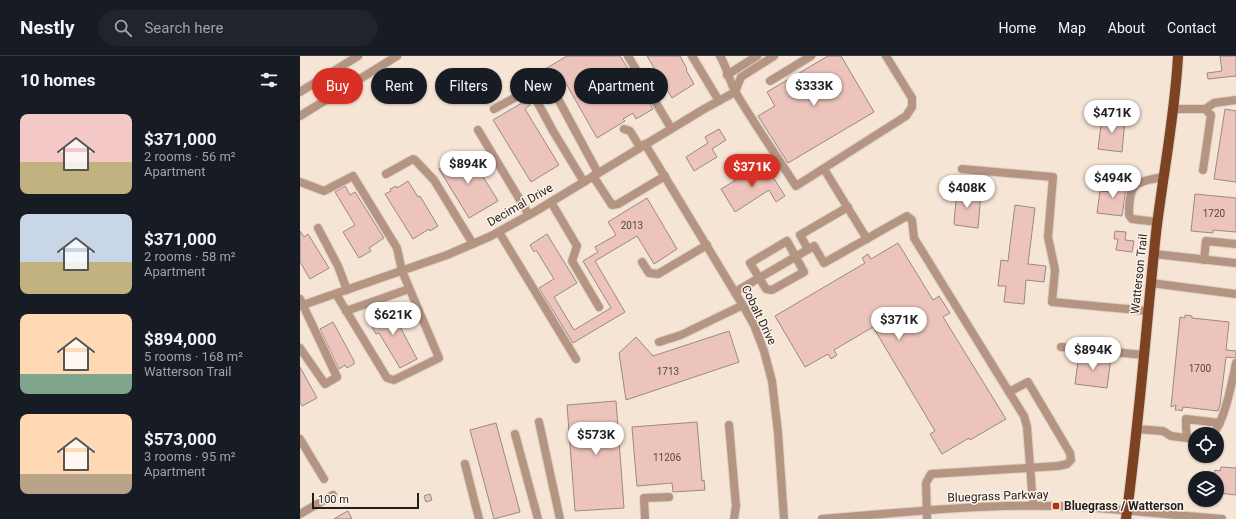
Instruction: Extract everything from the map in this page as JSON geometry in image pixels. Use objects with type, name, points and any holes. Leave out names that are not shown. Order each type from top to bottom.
[{"type":"main road","name":"Watterson Trail","points":[[1127,515],[1154,254],[1174,109],[1178,56]]},
{"type":"street","points":[[300,92],[358,56]]},
{"type":"street","points":[[300,116],[396,56]]},
{"type":"street","points":[[628,56],[671,128]]},
{"type":"street","points":[[692,56],[719,101]]},
{"type":"street","points":[[720,56],[725,64],[727,75],[735,92],[796,186],[906,116],[912,107],[912,98],[886,56]]},
{"type":"street","points":[[727,75],[757,56]]},
{"type":"street","points":[[735,92],[741,77],[774,56]]},
{"type":"street","points":[[770,81],[811,56]]},
{"type":"street","points":[[494,109],[525,92],[530,92],[534,96],[584,182]]},
{"type":"street","name":"Decimal Drive","points":[[301,303],[336,294],[402,271],[473,244],[498,232],[551,202],[671,128],[735,92]]},
{"type":"street","points":[[1174,109],[1205,109],[1214,103],[1236,100]]},
{"type":"street","points":[[561,104],[612,205],[618,204],[664,176]]},
{"type":"street","points":[[1203,170],[1211,115],[1205,109]]},
{"type":"street","name":"Cobalt Drive","points":[[624,129],[630,130],[664,176],[754,325],[764,351],[772,381],[778,433],[784,519]]},
{"type":"street","points":[[478,130],[529,215]]},
{"type":"street","points":[[386,174],[413,158],[434,180],[473,244]]},
{"type":"street","points":[[824,168],[867,239]]},
{"type":"street","points":[[962,169],[1052,177],[1048,237],[1055,270],[1052,302],[1148,311]]},
{"type":"street","points":[[300,182],[324,191],[353,176],[397,248],[402,271],[439,358],[394,380],[387,378],[336,294]]},
{"type":"street","points":[[1158,222],[1132,219],[1129,215],[1130,192],[1136,184],[1146,180],[1164,177]]},
{"type":"street","points":[[551,202],[577,246],[572,261],[599,306]]},
{"type":"street","points":[[808,249],[800,235],[848,207]]},
{"type":"street","points":[[735,292],[814,246],[824,263],[907,216],[912,220],[914,238],[1024,416],[1027,427],[1033,506]]},
{"type":"street","points":[[318,228],[338,266],[347,290]]},
{"type":"street","points":[[498,232],[576,359]]},
{"type":"street","points":[[787,241],[804,272],[772,290],[766,289],[759,278],[750,263],[787,241]]},
{"type":"street","points":[[1204,260],[1206,241],[1236,244]]},
{"type":"street","points":[[642,262],[649,273],[658,274],[707,245]]},
{"type":"street","points":[[1154,254],[1236,263]]},
{"type":"street","points":[[1151,282],[1236,294]]},
{"type":"street","points":[[346,311],[409,289]]},
{"type":"street","points":[[300,348],[325,384],[337,377],[301,303]]},
{"type":"street","points":[[659,342],[681,335],[743,305]]},
{"type":"street","points":[[1060,347],[1144,355]]},
{"type":"street","points":[[1218,427],[1236,363]]},
{"type":"street","points":[[927,515],[926,483],[931,474],[1030,468],[1067,464],[1071,460],[1070,452],[1028,382],[1009,392]]},
{"type":"street","points":[[1188,432],[1186,427],[1186,419],[1220,423]]},
{"type":"street","points":[[539,422],[560,519]]},
{"type":"street","points":[[729,425],[736,506],[734,519]]},
{"type":"street","points":[[1136,429],[1162,431],[1171,436],[1188,439]]},
{"type":"street","points":[[515,434],[538,519]]},
{"type":"street","points":[[300,439],[324,479]]},
{"type":"street","points":[[465,464],[478,519]]},
{"type":"street","points":[[300,514],[333,495]]},
{"type":"street","points":[[645,519],[644,498],[670,497]]},
{"type":"street","name":"Bluegrass Parkway","points":[[823,519],[927,515],[938,510],[1033,506],[1106,508],[1127,515],[1222,519]]},
{"type":"street","points":[[937,519],[938,510]]},
{"type":"shaded area","points":[[300,56],[1236,56],[1236,519],[300,519]]},
{"type":"building","points":[[567,56],[620,56],[627,68],[574,68],[574,98],[566,84],[566,68],[547,68]]},
{"type":"building","points":[[647,56],[680,56],[694,84],[672,98],[668,91],[668,68],[654,68]]},
{"type":"building","points":[[828,56],[841,56],[874,112],[788,163],[758,116],[775,106],[767,92]]},
{"type":"building","points":[[1220,56],[1236,56],[1236,76],[1208,79],[1207,73],[1222,71]]},
{"type":"building","points":[[520,104],[529,104],[525,109],[559,165],[531,182],[493,120]]},
{"type":"building","points":[[578,104],[650,104],[653,109],[636,119],[633,113],[623,119],[625,121],[597,138]]},
{"type":"building","points":[[1225,109],[1236,111],[1236,182],[1214,179]]},
{"type":"building","points":[[1102,117],[1125,119],[1122,152],[1098,149]]},
{"type":"building","points":[[719,129],[726,140],[712,149],[717,157],[694,171],[686,157],[708,143],[705,137]]},
{"type":"building","points":[[468,152],[498,201],[469,218],[439,169]]},
{"type":"building","points":[[764,163],[785,196],[776,202],[769,190],[735,212],[721,189]]},
{"type":"building","points":[[1113,179],[1127,181],[1122,216],[1097,213],[1100,191],[1111,192]]},
{"type":"building","points":[[408,181],[418,197],[420,196],[438,226],[430,231],[429,229],[413,239],[385,194],[391,191],[390,189],[396,186],[397,188]]},
{"type":"building","points":[[345,186],[350,195],[355,192],[384,238],[369,248],[371,251],[359,258],[343,232],[355,225],[335,192]]},
{"type":"building","points":[[957,190],[981,193],[978,228],[955,225]]},
{"type":"building","points":[[1195,194],[1236,198],[1236,232],[1213,230],[1213,233],[1191,231]]},
{"type":"building","points":[[647,198],[677,249],[654,264],[637,236],[595,261],[625,312],[573,343],[539,288],[554,279],[536,250],[534,252],[530,245],[547,234],[577,283],[554,297],[574,330],[611,308],[583,261],[598,252],[595,247],[616,235],[608,222]]},
{"type":"building","points":[[1015,205],[1035,208],[1028,264],[1046,266],[1044,282],[1026,280],[1024,304],[1004,302],[1006,286],[998,286],[1001,260],[1008,261]]},
{"type":"building","points":[[300,231],[304,237],[308,234],[329,268],[310,279],[300,262]]},
{"type":"building","points":[[1115,231],[1126,232],[1125,240],[1134,241],[1132,252],[1116,250],[1118,239],[1114,239]]},
{"type":"building","points":[[898,243],[933,300],[939,296],[950,313],[943,317],[1006,419],[942,454],[930,434],[935,431],[873,327],[834,350],[837,355],[831,359],[828,354],[805,367],[775,316],[865,263],[862,258],[868,254],[871,259]]},
{"type":"building","points":[[394,305],[402,321],[398,323],[417,359],[400,368],[379,333],[376,334],[368,319]]},
{"type":"building","points":[[1185,315],[1192,316],[1192,318],[1229,322],[1226,350],[1236,351],[1236,358],[1226,357],[1218,411],[1183,407],[1182,411],[1175,410],[1176,405],[1171,407],[1180,317],[1185,318]]},
{"type":"building","points":[[333,322],[354,361],[354,364],[347,368],[345,365],[339,369],[320,329]]},
{"type":"building","points":[[729,331],[739,362],[626,400],[619,353],[636,337],[653,356]]},
{"type":"building","points":[[1079,354],[1111,357],[1107,388],[1075,384]]},
{"type":"building","points":[[300,367],[317,398],[302,406],[300,403]]},
{"type":"building","points":[[616,401],[624,508],[575,511],[567,405]]},
{"type":"building","points":[[697,422],[702,481],[704,480],[705,490],[673,492],[672,483],[637,486],[632,427]]},
{"type":"building","points":[[496,423],[520,512],[494,519],[470,430]]},
{"type":"building","points":[[1221,467],[1236,468],[1236,495],[1224,494],[1224,471],[1220,471]]},
{"type":"building","points":[[430,494],[432,500],[426,502],[424,496]]},
{"type":"building","points":[[348,511],[352,519],[334,519],[344,513]]},
{"type":"place","name":"Bluegrass / Watterson","points":[[1056,506]]}]
